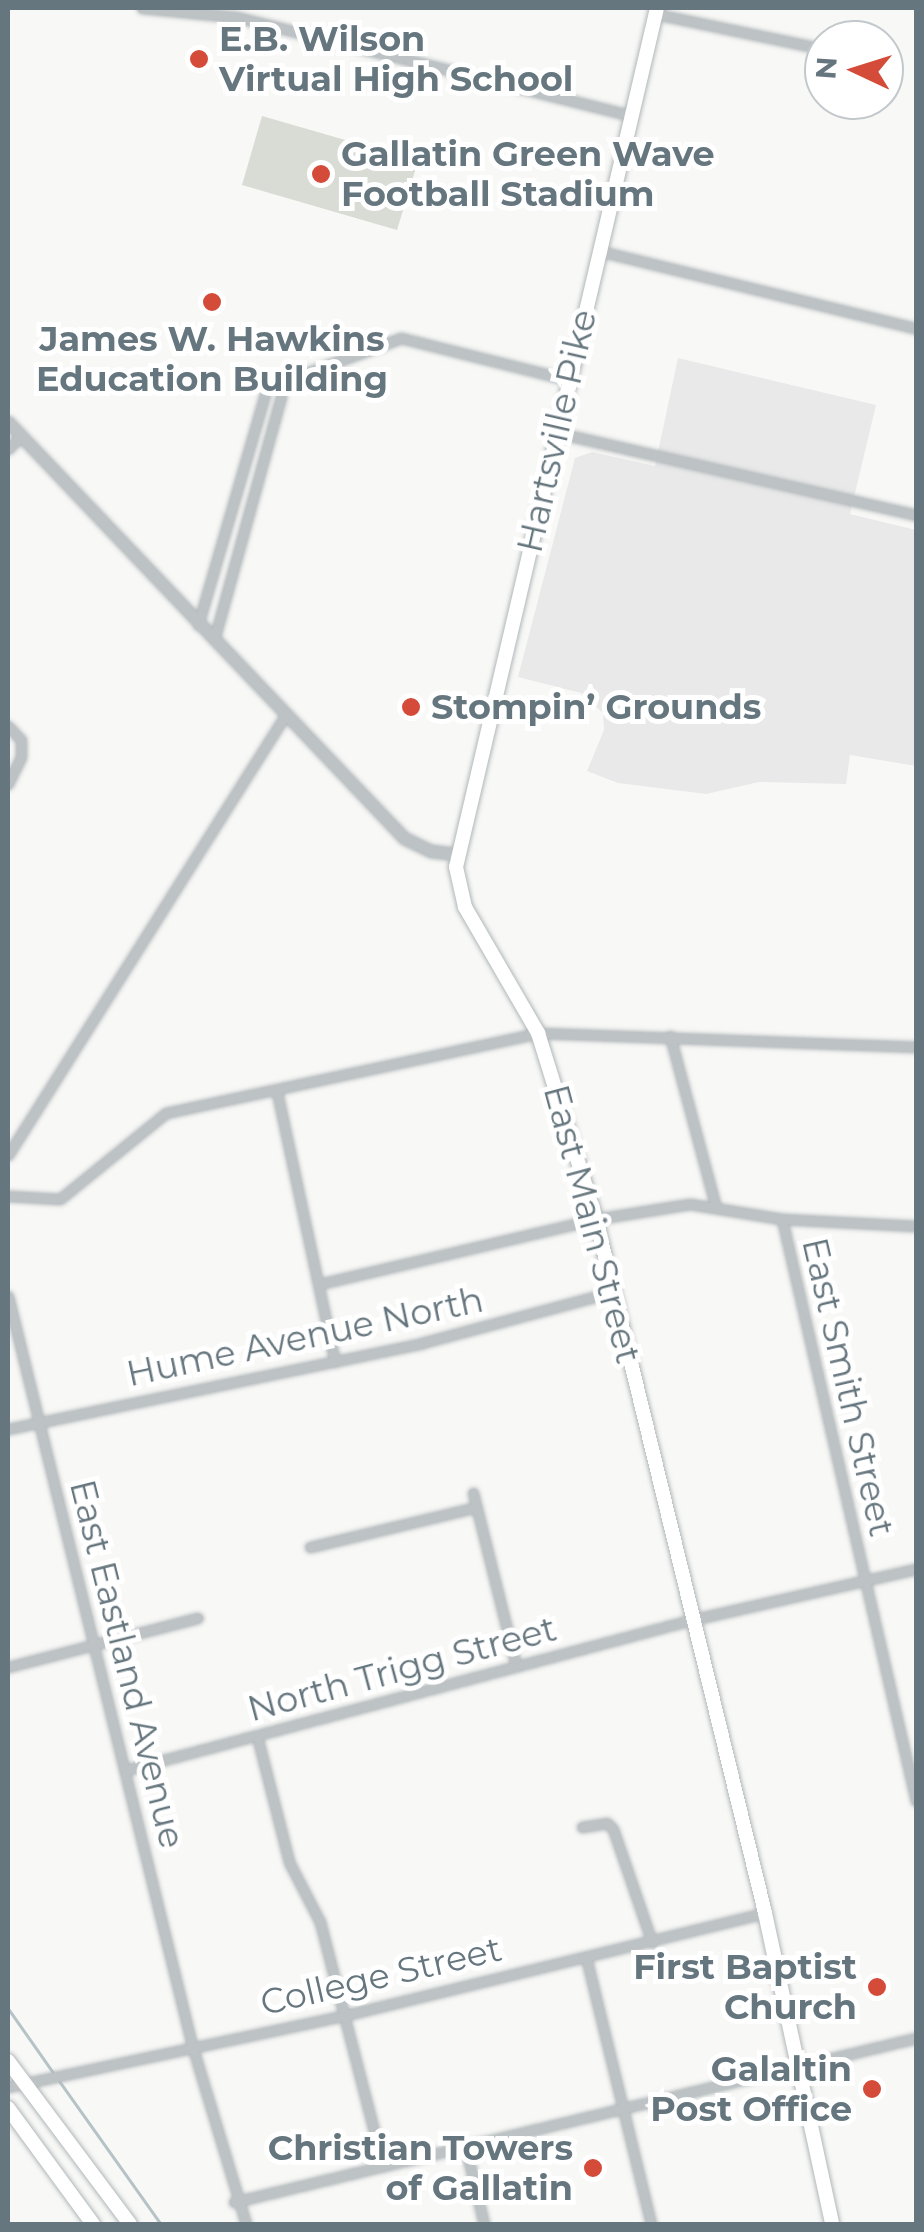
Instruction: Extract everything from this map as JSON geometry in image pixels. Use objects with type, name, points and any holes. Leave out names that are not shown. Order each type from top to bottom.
[{"type":"main road","name":"Hartsville Pike","points":[[456,854],[657,11]]},
{"type":"main road","name":"East Main Street","points":[[456,854],[465,907],[538,1033],[596,1220],[765,1913],[832,2224]]},
{"type":"main road","points":[[8,2061],[130,2224]]},
{"type":"main road","points":[[8,2108],[93,2224]]},
{"type":"street","points":[[142,8],[236,16],[632,116]]},
{"type":"street","points":[[657,11],[804,44]]},
{"type":"street","points":[[599,251],[916,328]]},
{"type":"street","points":[[296,377],[401,338],[569,380]]},
{"type":"street","points":[[198,625],[264,394]]},
{"type":"street","points":[[214,640],[281,396]]},
{"type":"street","points":[[8,422],[404,838],[430,851],[456,854]]},
{"type":"street","points":[[558,433],[916,514]]},
{"type":"street","points":[[8,449],[21,436]]},
{"type":"street","points":[[8,1155],[286,714]]},
{"type":"street","points":[[8,726],[21,740],[21,757],[8,784]]},
{"type":"street","points":[[8,1196],[60,1200],[166,1113],[538,1033],[916,1047]]},
{"type":"street","points":[[670,1036],[715,1204]]},
{"type":"street","points":[[276,1092],[335,1362]]},
{"type":"street","points":[[319,1284],[596,1220],[715,1204],[782,1220],[916,1226]]},
{"type":"street","name":"East Smith Street","points":[[782,1220],[916,1801]]},
{"type":"street","name":"Hume Avenue North","points":[[8,1429],[335,1362],[612,1292]]},
{"type":"street","name":"East Eastland Avenue","points":[[8,1296],[192,2046],[234,2202],[246,2224]]},
{"type":"street","points":[[472,1493],[516,1666]]},
{"type":"street","points":[[310,1547],[476,1508]]},
{"type":"street","name":"North Trigg Street","points":[[126,1770],[692,1620],[916,1569]]},
{"type":"street","points":[[8,1666],[198,1618]]},
{"type":"street","points":[[256,1736],[290,1862],[320,1922],[383,2166]]},
{"type":"street","points":[[582,1827],[597,1822],[613,1829],[652,1942]]},
{"type":"street","name":"College Street","points":[[8,2086],[346,2015],[765,1913]]},
{"type":"street","points":[[586,1958],[652,2224]]},
{"type":"street","points":[[234,2202],[625,2112],[916,2038]]},
{"type":"street","points":[[466,2150],[484,2224]]},
{"type":"shaded area","points":[[262,116],[418,161],[397,230],[242,185]]},
{"type":"shaded area","points":[[678,358],[876,405],[850,514],[916,530],[916,766],[850,755],[846,784],[759,782],[706,794],[618,783],[587,771],[604,730],[603,713],[581,693],[518,677],[575,458],[592,452],[655,466]]},
{"type":"waterway","points":[[8,2008],[53,2072]]},
{"type":"waterway","points":[[58,2079],[161,2224]]},
{"type":"place","name":"E.B. Wilson Virtual High School","points":[[199,59]]},
{"type":"place","name":"Gallatin Green Wave Football Stadium","points":[[321,174]]},
{"type":"place","name":"James W. Hawkins Education Building","points":[[212,302]]},
{"type":"place","name":"Stompin’ Grounds","points":[[411,707]]},
{"type":"place","name":"First Baptist Church","points":[[877,1987]]},
{"type":"place","name":"Galaltin Post Office","points":[[872,2089]]},
{"type":"place","name":"Christian Towers of Gallatin","points":[[593,2168]]}]
